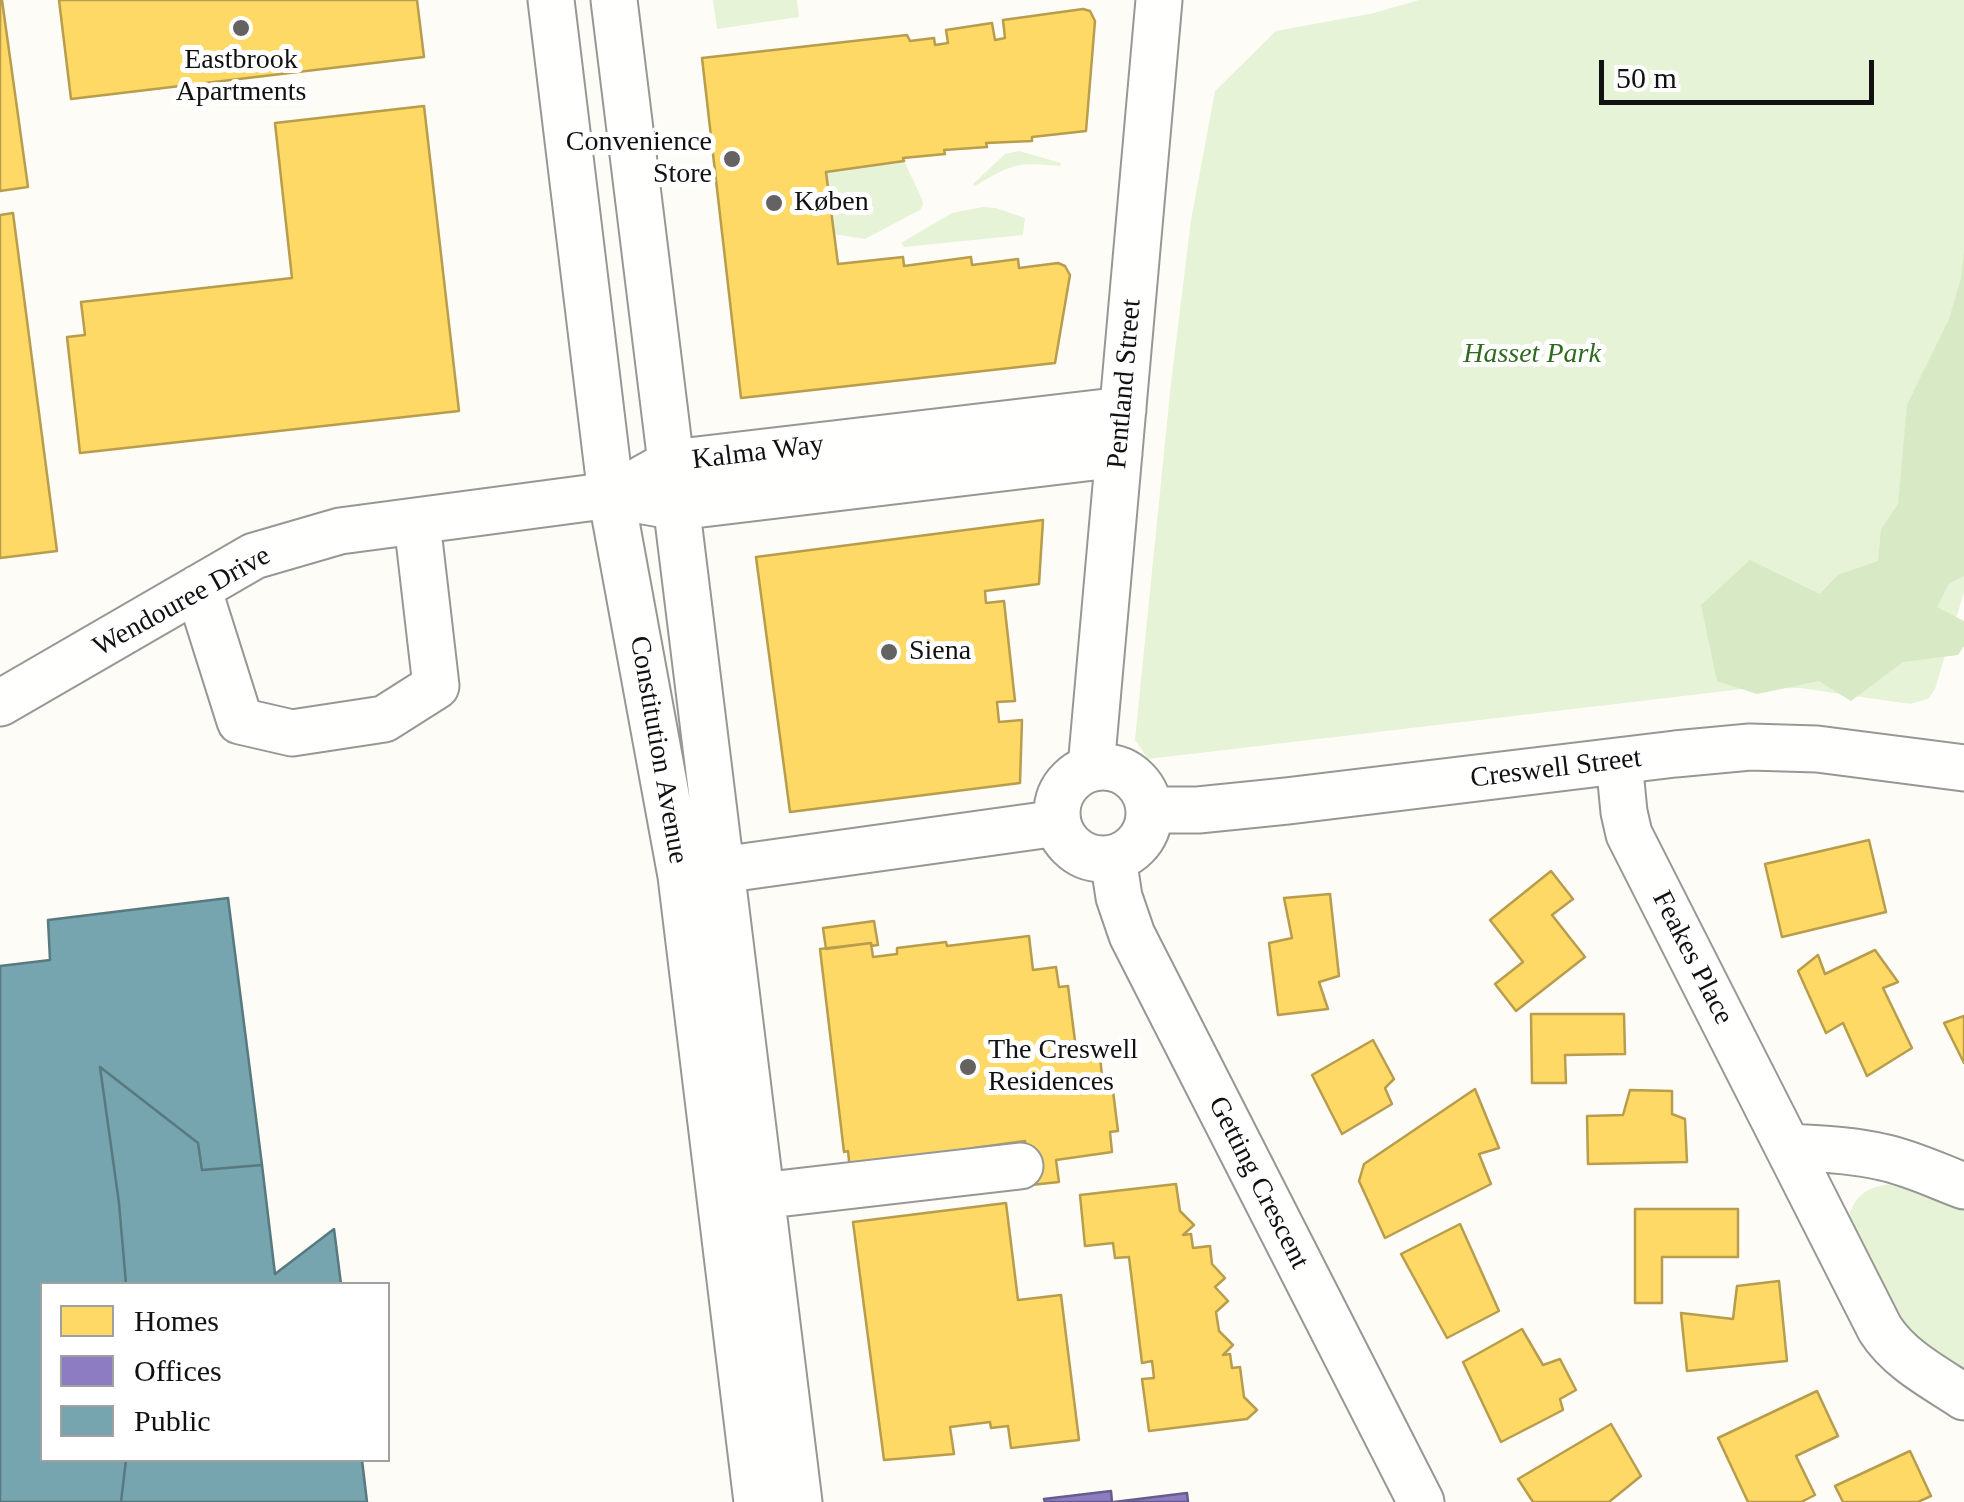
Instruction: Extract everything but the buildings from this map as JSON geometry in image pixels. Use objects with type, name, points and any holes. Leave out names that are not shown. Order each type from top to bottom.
[{"type":"street","name":"Constitution Avenue","points":[[551,0],[611,496],[799,1502]]},
{"type":"street","name":"Constitution Avenue","points":[[614,0],[722,870],[757,1502]]},
{"type":"street","name":"Pentland Street","points":[[1091,768],[1159,0]]},
{"type":"street","name":"Kalma Way","points":[[611,496],[1123,410]]},
{"type":"street","name":"Kalma Way","points":[[674,485],[1119,454]]},
{"type":"street","name":"Wendouree Drive","points":[[0,702],[254,556],[340,531],[611,496]]},
{"type":"street","points":[[198,588],[240,722],[292,733],[384,719],[436,686],[417,522]]},
{"type":"street","name":"Creswell Street","points":[[1148,810],[1252,805],[1722,749],[1778,747],[1849,752],[1964,768]]},
{"type":"street","name":"Feakes Place","points":[[1620,762],[1629,834],[1886,1337],[1912,1362],[1964,1398]]},
{"type":"street","points":[[1091,768],[1118,769],[1130,776],[1146,797],[1148,823],[1143,836],[1135,846],[1113,858],[1098,859],[1072,847],[1058,822],[1060,795],[1067,782],[1091,768]]},
{"type":"street","points":[[722,870],[1058,822]]},
{"type":"street","name":"Getting Crescent","points":[[1113,858],[1118,897],[1132,935],[1421,1502]]},
{"type":"street","points":[[1788,1147],[1880,1156],[1964,1186]]},
{"type":"street","points":[[741,1198],[1020,1166]]},
{"type":"green space","points":[[713,0],[797,0],[799,17],[717,29]]},
{"type":"green space","name":"Hasset Park","points":[[1419,0],[1964,0],[1964,592],[1935,689],[1928,699],[1910,704],[1800,688],[1743,689],[1148,759],[1135,740],[1191,220],[1215,91],[1276,31],[1374,13]]},
{"type":"green space","points":[[1019,151],[1061,163],[1015,166],[973,184],[1005,154]]},
{"type":"green space","points":[[904,161],[922,199],[920,210],[865,239],[834,234],[826,172]]},
{"type":"green space","points":[[983,207],[1025,218],[1023,235],[904,247],[901,243],[952,213]]},
{"type":"green space","points":[[1964,250],[1964,576],[1949,584],[1937,607],[1964,621],[1964,646],[1958,655],[1903,662],[1851,701],[1819,681],[1757,694],[1717,681],[1701,605],[1750,560],[1820,594],[1838,575],[1878,561],[1881,529],[1898,504],[1907,405],[1949,319],[1961,278]]},
{"type":"green space","points":[[1894,1184],[1910,1186],[1964,1207],[1964,1377],[1906,1336],[1849,1219],[1854,1203],[1864,1192]]},
{"type":"place","name":"Eastbrook Apartments","points":[[241,28]]},
{"type":"place","name":"Convenience Store","points":[[732,159]]},
{"type":"place","name":"Køben","points":[[774,203]]},
{"type":"place","name":"Siena","points":[[889,652]]},
{"type":"place","name":"The Creswell Residences","points":[[968,1067]]}]
